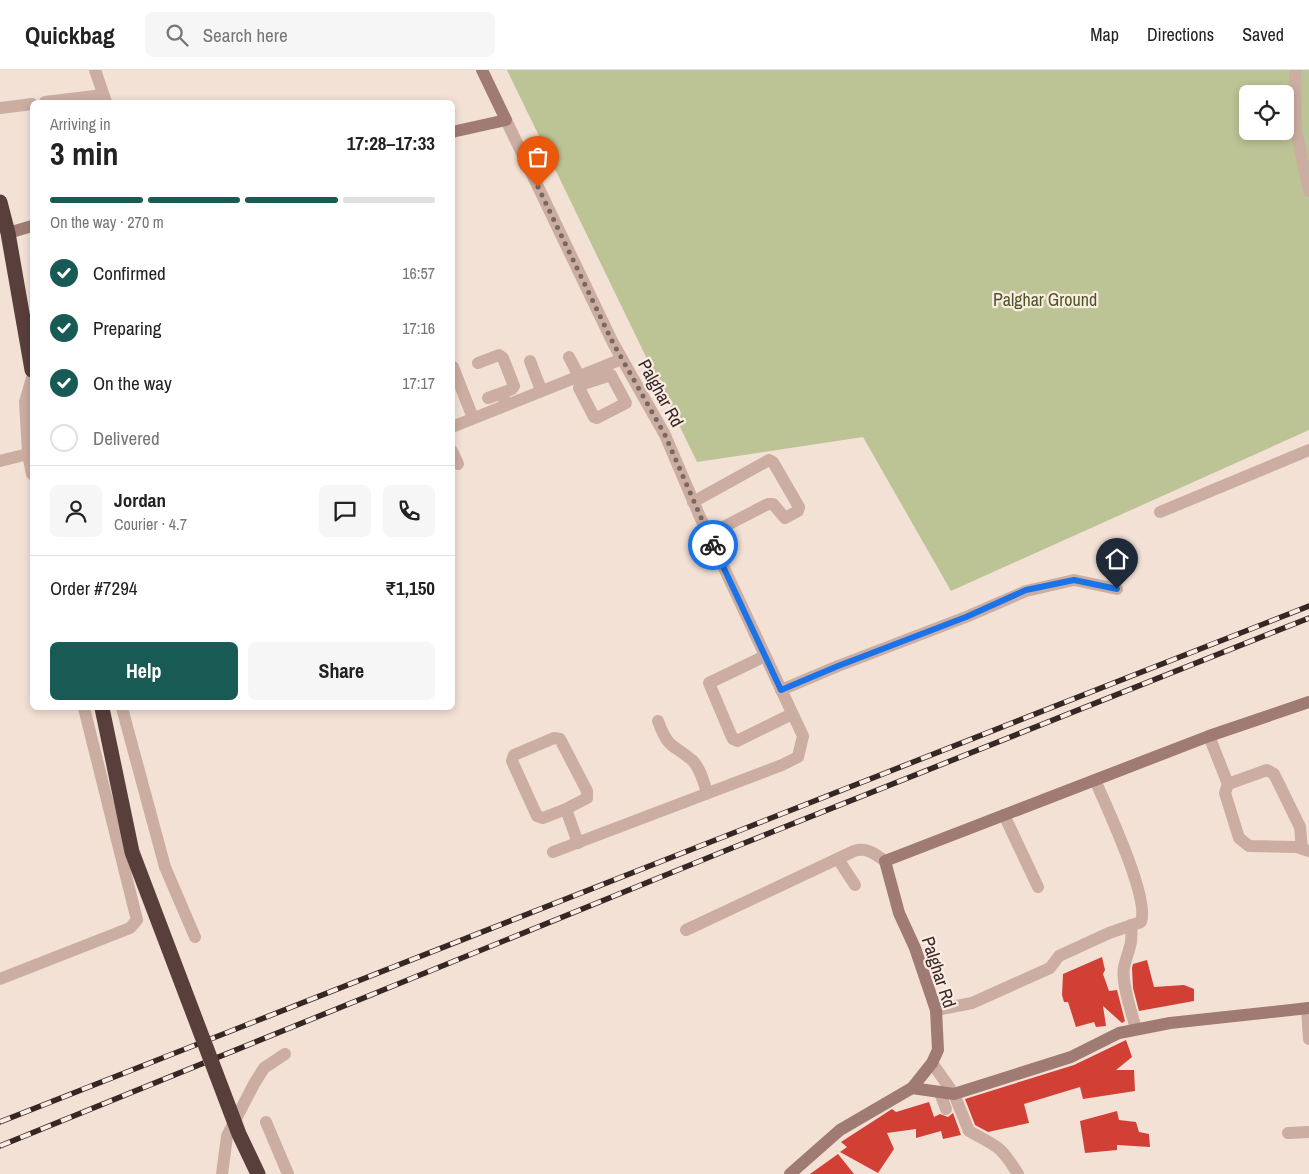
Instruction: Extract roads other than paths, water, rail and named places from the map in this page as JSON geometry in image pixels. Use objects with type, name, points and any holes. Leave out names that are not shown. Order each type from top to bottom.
[{"type":"highway","points":[[0,202],[4,235],[30,360]]},
{"type":"highway","points":[[102,710],[132,852],[239,1134],[258,1174]]},
{"type":"street","points":[[85,100],[104,99],[95,70]]},
{"type":"street","name":"Palghar Rd","points":[[482,70],[622,359],[665,435],[708,535],[803,736],[798,757],[708,793]]},
{"type":"street","points":[[1295,70],[1296,130],[1309,191]]},
{"type":"street","points":[[0,108],[30,104]]},
{"type":"street","points":[[455,131],[506,120]]},
{"type":"street","points":[[4,235],[30,227]]},
{"type":"street","points":[[455,425],[473,418],[504,399],[514,386],[503,358],[499,355],[478,362]]},
{"type":"street","points":[[569,357],[581,380]]},
{"type":"street","points":[[488,398],[504,399],[581,380],[622,359]]},
{"type":"street","points":[[530,361],[541,390]]},
{"type":"street","points":[[455,375],[473,418]]},
{"type":"street","points":[[30,385],[25,402],[30,464]]},
{"type":"street","points":[[1160,512],[1309,450]]},
{"type":"street","points":[[0,461],[28,454]]},
{"type":"street","points":[[455,458],[458,464]]},
{"type":"street","points":[[693,502],[768,460],[773,462],[799,507],[798,511],[785,518],[773,504],[768,504],[708,535]]},
{"type":"street","points":[[781,690],[966,617],[1026,590],[1074,580],[1117,589]]},
{"type":"street","points":[[765,656],[709,684],[731,735],[733,739],[737,740],[792,714]]},
{"type":"street","points":[[686,930],[860,849],[872,851],[885,862],[1209,736],[1309,702]]},
{"type":"street","points":[[0,979],[130,928],[137,920],[84,710]]},
{"type":"street","points":[[123,710],[164,867],[195,936]]},
{"type":"street","points":[[553,852],[708,793],[699,769],[693,761],[674,749],[665,739],[658,721]]},
{"type":"street","points":[[1209,736],[1228,784],[1225,793],[1239,838],[1249,846],[1305,850],[1300,827],[1274,774],[1268,770],[1228,784]]},
{"type":"street","points":[[554,738],[560,739],[587,791],[587,798],[566,809],[543,818],[537,816],[512,761],[514,755],[554,738]]},
{"type":"street","points":[[936,1010],[972,1003],[1050,968],[1059,956],[1109,933],[1141,922],[1144,914],[1131,869],[1095,780]]},
{"type":"street","points":[[566,809],[578,843]]},
{"type":"street","points":[[1004,815],[1038,887]]},
{"type":"street","points":[[838,859],[855,885]]},
{"type":"street","name":"Palghar Rd","points":[[790,1174],[840,1130],[912,1088],[932,1063],[938,1050],[936,1010],[914,948],[898,913],[885,862]]},
{"type":"street","points":[[1131,925],[1133,941],[1124,968],[1124,979],[1136,1029]]},
{"type":"street","points":[[912,1088],[954,1094],[1071,1056],[1119,1032],[1170,1022],[1308,1008],[1309,1039]]},
{"type":"street","points":[[222,1174],[226,1136],[264,1068],[285,1054]]},
{"type":"street","points":[[932,1063],[954,1094],[969,1131],[994,1142],[1004,1151],[1018,1174]]},
{"type":"street","points":[[940,1093],[946,1108]]},
{"type":"street","points":[[266,1122],[288,1174]]},
{"type":"street","points":[[1288,1133],[1309,1132]]},
{"type":"railway","points":[[0,1122],[1309,606]]},
{"type":"railway","points":[[0,1146],[727,850],[1309,618]]},
{"type":"park label","name":"Palghar Ground","points":[[1045,299]]}]
